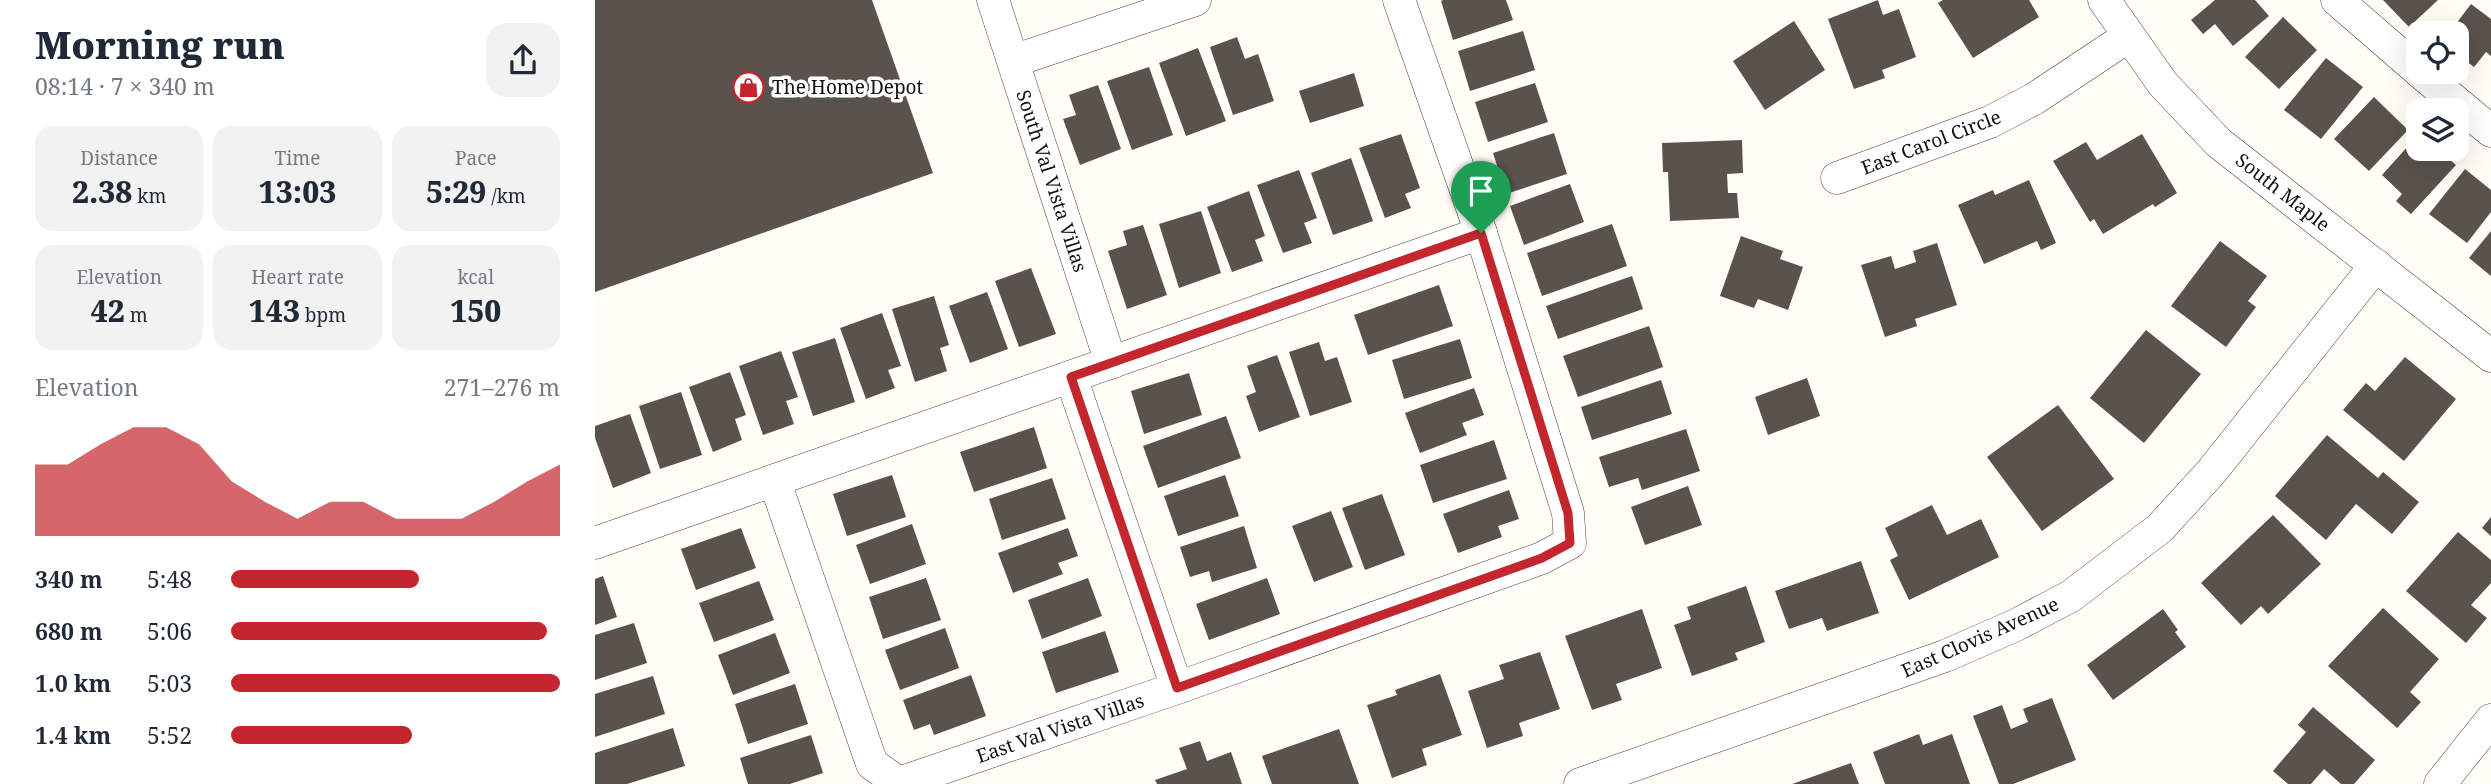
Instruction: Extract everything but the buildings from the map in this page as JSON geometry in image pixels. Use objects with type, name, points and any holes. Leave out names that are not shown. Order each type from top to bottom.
[{"type":"street","name":"South Val Vista Villas","points":[[993,0],[1111,363]]},
{"type":"street","points":[[1013,61],[1195,0]]},
{"type":"street","points":[[595,544],[1481,233],[1399,0]]},
{"type":"street","name":"South Maple","points":[[2103,0],[2163,84],[2219,143],[2491,356]]},
{"type":"street","points":[[2337,0],[2406,60]]},
{"type":"street","name":"East Carol Circle","points":[[1837,178],[1990,122],[2034,99],[2129,36]]},
{"type":"street","points":[[2435,84],[2491,131]]},
{"type":"street","name":"East Val Vista Villas","points":[[775,482],[872,764],[899,783],[1177,688],[1542,558],[1570,543],[1568,513],[1481,233]]},
{"type":"street","name":"East Clovis Avenue","points":[[1580,784],[1945,656],[2016,625],[2071,596],[2160,528],[2213,471],[2376,265]]},
{"type":"street","points":[[1071,377],[1177,688]]},
{"type":"street","points":[[2440,784],[2491,720]]},
{"type":"place","name":"The Home Depot","points":[[749,87]]},
{"type":"route","points":[[1481,233],[1568,513],[1570,543],[1542,558],[1177,688],[1071,377],[1481,233]]}]
